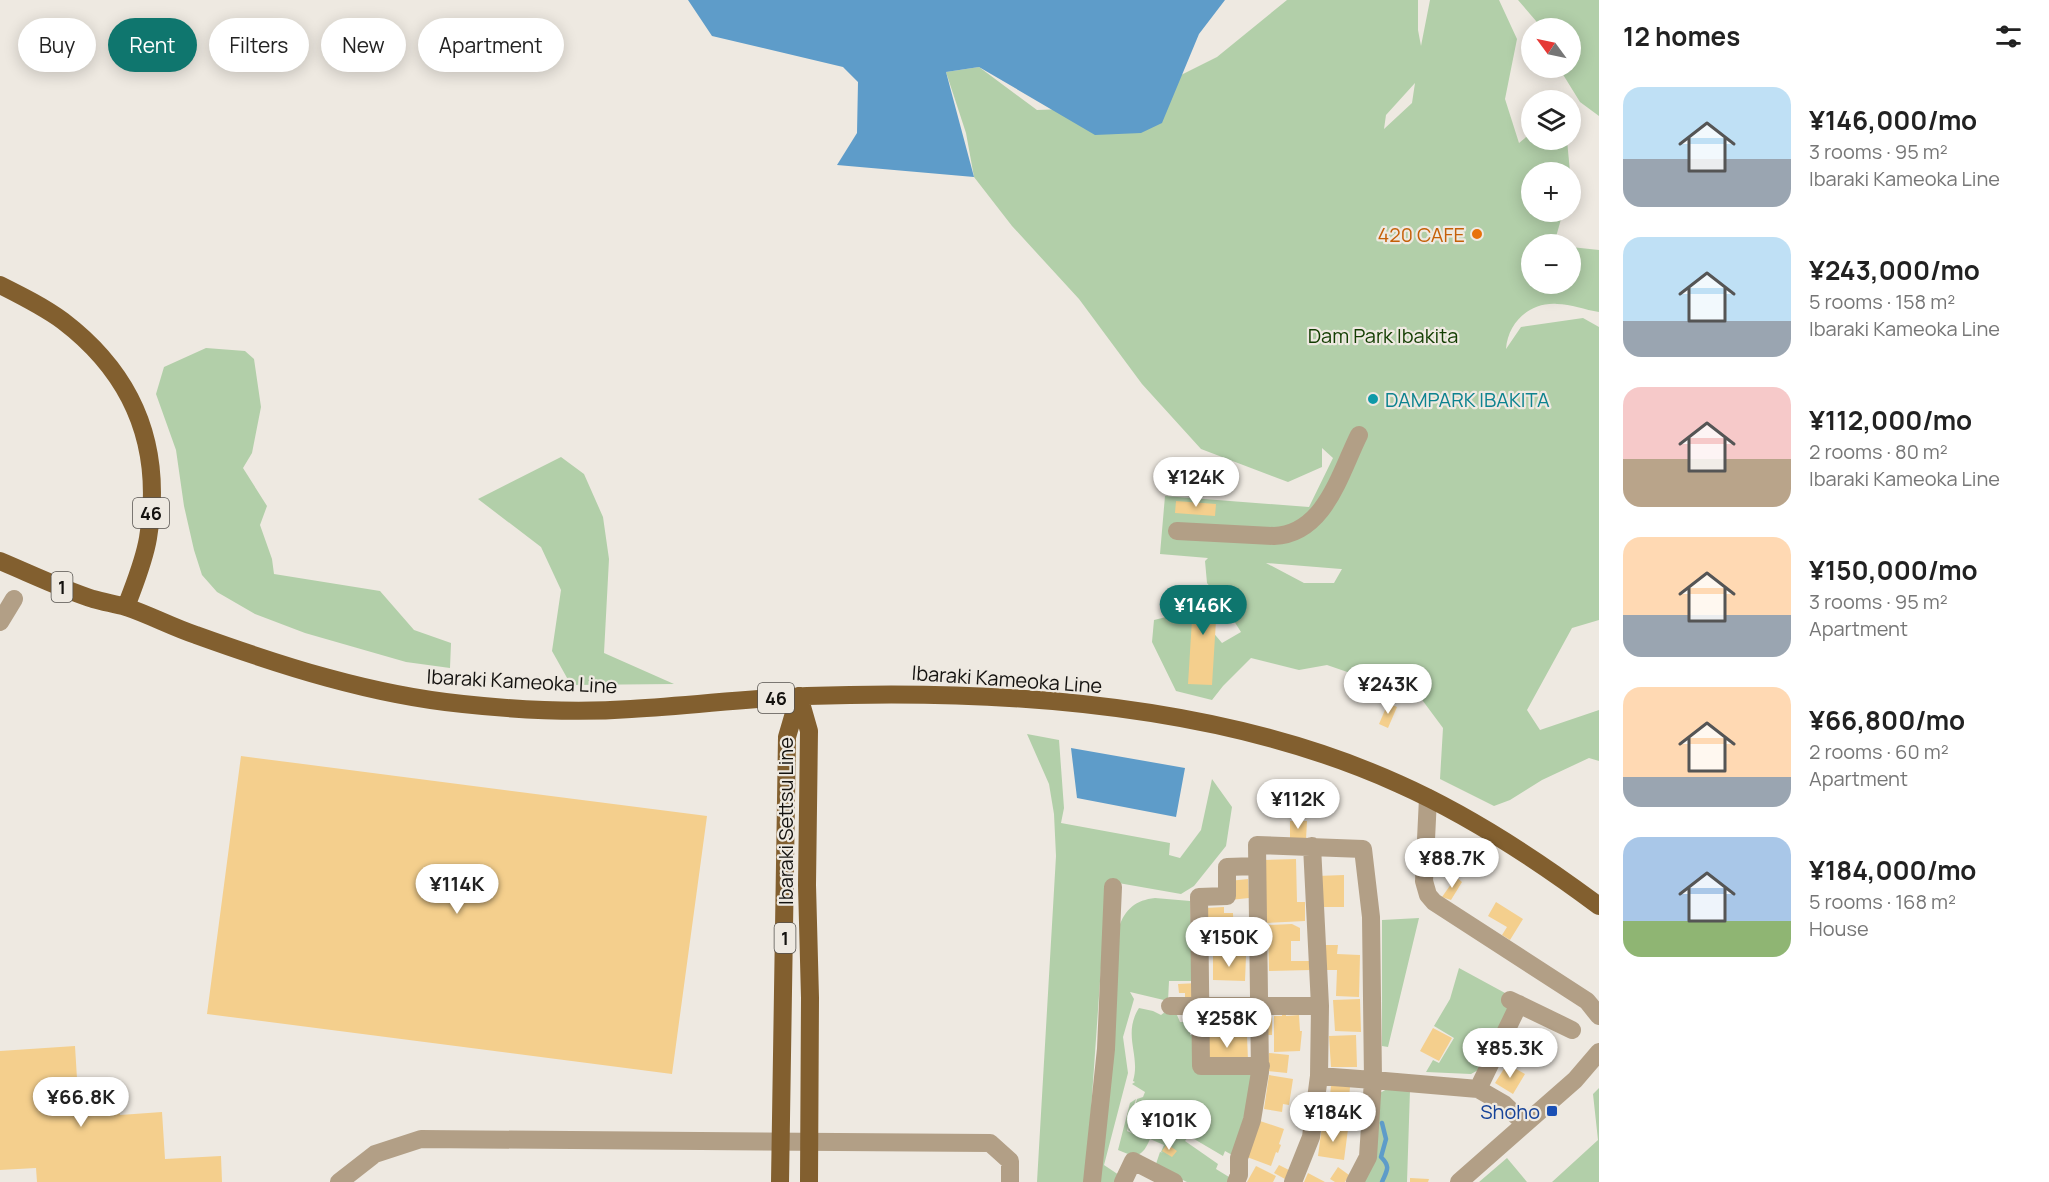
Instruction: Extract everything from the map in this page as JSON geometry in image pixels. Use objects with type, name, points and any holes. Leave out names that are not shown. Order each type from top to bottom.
[{"type":"main road","name":"46","points":[[0,285],[43,308],[81,336],[113,372],[138,416],[148,447],[153,491],[145,551],[126,607]]},
{"type":"main road","name":"1","points":[[0,561],[91,598],[126,607]]},
{"type":"main road","name":"Ibaraki Kameoka Line","points":[[126,607],[196,635],[339,680],[428,700],[470,705],[629,710],[799,696],[914,694],[1085,705],[1241,730],[1299,746],[1357,766],[1428,798],[1521,850],[1599,906]]},
{"type":"main road","name":"Ibaraki Settsu Line","points":[[780,1182],[787,737],[799,696]]},
{"type":"main road","name":"Ibaraki Settsu Line","points":[[799,696],[809,731],[807,885],[810,998],[809,1182]]},
{"type":"street","points":[[1177,531],[1274,536],[1298,531],[1309,524],[1326,504],[1359,435]]},
{"type":"street","points":[[0,622],[14,599]]},
{"type":"street","points":[[1428,798],[1424,872],[1428,895],[1434,902],[1587,1001],[1599,1016]]},
{"type":"street","points":[[1236,1182],[1239,1175],[1239,1158],[1255,1106],[1260,1066],[1257,844],[1363,849],[1371,917],[1373,1080],[1368,1157],[1355,1182]]},
{"type":"street","points":[[1293,1182],[1311,1137],[1319,1076],[1320,1006],[1312,846]]},
{"type":"street","points":[[1257,866],[1227,867],[1227,896],[1199,897],[1201,1066],[1260,1066]]},
{"type":"street","points":[[1092,1182],[1106,1049],[1110,895]]},
{"type":"street","points":[[1478,1089],[1514,1002],[1572,1030]]},
{"type":"street","points":[[1170,1006],[1320,1006]]},
{"type":"street","points":[[1459,1182],[1575,1080],[1599,1052]]},
{"type":"street","points":[[1319,1076],[1478,1089],[1504,1104],[1525,1124]]},
{"type":"street","points":[[339,1182],[375,1154],[421,1139],[990,1143],[1010,1161],[1010,1182]]},
{"type":"street","points":[[1123,1182],[1133,1161],[1149,1159],[1174,1182]]},
{"type":"green space","name":"Dam Park Ibakita","points":[[1287,0],[1418,0],[1418,30],[1421,46],[1430,0],[1499,0],[1517,39],[1505,99],[1519,143],[1521,141],[1521,150],[1568,150],[1569,162],[1521,162],[1521,222],[1560,222],[1557,234],[1521,234],[1521,294],[1581,294],[1581,248],[1599,250],[1599,312],[1562,304],[1538,306],[1516,322],[1511,330],[1506,349],[1521,327],[1583,318],[1599,327],[1599,620],[1572,628],[1527,710],[1540,730],[1599,710],[1599,761],[1589,758],[1542,780],[1510,800],[1494,806],[1440,779],[1443,728],[1420,697],[1327,665],[1299,670],[1251,658],[1212,700],[1176,691],[1152,642],[1154,620],[1194,610],[1222,643],[1241,632],[1207,583],[1205,561],[1208,558],[1160,554],[1165,496],[1309,507],[1333,458],[1322,448],[1322,467],[1288,482],[1201,449],[1142,384],[1079,299],[1012,226],[974,177],[966,133],[946,72],[979,67],[1037,110],[1117,107],[1217,57]],"holes":[[[1415,83],[1412,103],[1384,129],[1386,115]],[[1266,563],[1341,569],[1334,583],[1304,583]]]},
{"type":"green space","points":[[1518,0],[1599,0],[1599,116],[1581,103],[1581,90],[1573,90],[1565,78],[1581,78],[1581,18],[1533,18]]},
{"type":"green space","points":[[206,348],[245,351],[254,359],[261,407],[252,453],[243,468],[267,506],[260,525],[272,559],[274,574],[380,591],[414,630],[451,643],[450,668],[406,662],[305,633],[255,614],[217,592],[202,575],[184,506],[176,450],[156,394],[164,367]]},
{"type":"green space","points":[[561,457],[584,474],[603,517],[609,559],[604,653],[674,684],[571,685],[552,651],[561,590],[541,547],[478,499]]},
{"type":"green space","points":[[1027,734],[1059,740],[1064,808],[1061,823],[1170,843],[1169,855],[1180,858],[1201,830],[1212,779],[1232,807],[1226,846],[1194,886],[1181,894],[1107,881],[1086,1182],[1037,1182],[1056,856],[1054,814],[1049,784]]},
{"type":"green space","points":[[1155,898],[1190,901],[1192,981],[1169,981],[1168,1001],[1130,992],[1134,999],[1123,1037],[1128,1073],[1104,1165],[1119,1175],[1116,1182],[1098,1182],[1119,927],[1124,915],[1132,906]]},
{"type":"green space","points":[[1419,918],[1388,1047],[1382,1046],[1382,920]]},
{"type":"green space","points":[[1459,968],[1505,993],[1509,1010],[1480,1069],[1471,1074],[1426,1072],[1433,1060],[1439,1063],[1454,1038],[1434,1026],[1450,999]]},
{"type":"green space","points":[[1139,1008],[1161,1015],[1165,1012],[1177,1015],[1180,1022],[1190,1022],[1190,1035],[1194,1035],[1255,1073],[1234,1156],[1225,1151],[1223,1156],[1189,1136],[1185,1141],[1218,1164],[1216,1169],[1229,1177],[1227,1182],[1187,1182],[1155,1167],[1160,1152],[1163,1153],[1161,1152],[1164,1145],[1150,1139],[1138,1155],[1118,1150],[1130,1103],[1136,1099],[1127,1131],[1134,1134],[1128,1130],[1137,1099],[1143,1097],[1145,1092],[1132,1084],[1135,1082],[1133,1081],[1135,1062],[1132,1036],[1134,1018]],"holes":[[[1149,1107],[1158,1113],[1160,1110],[1169,1116],[1167,1119],[1169,1121],[1163,1129],[1150,1125],[1152,1122],[1143,1116]]]},
{"type":"green space","points":[[1389,1088],[1410,1090],[1407,1182],[1363,1182],[1376,1095]]},
{"type":"green space","points":[[1599,1088],[1599,1182],[1552,1182],[1598,1140],[1593,1094]]},
{"type":"green space","points":[[1507,1158],[1527,1182],[1479,1182]]},
{"type":"water","points":[[688,0],[1225,0],[1199,34],[1162,123],[1141,133],[1095,135],[979,67],[946,72],[974,177],[837,165],[857,133],[858,82],[843,67],[712,36]]},
{"type":"water","points":[[1071,748],[1185,768],[1176,817],[1077,798]]},
{"type":"building","points":[[1176,501],[1216,504],[1215,516],[1175,513]]},
{"type":"building","points":[[1194,587],[1218,588],[1212,685],[1188,684]]},
{"type":"building","points":[[1388,703],[1397,707],[1388,728],[1379,724]]},
{"type":"building","points":[[241,756],[707,816],[672,1074],[207,1014]]},
{"type":"building","points":[[1290,821],[1307,821],[1306,839],[1290,839]]},
{"type":"building","points":[[1296,859],[1297,902],[1305,902],[1305,921],[1266,923],[1264,860]]},
{"type":"building","points":[[1344,875],[1344,907],[1319,907],[1317,876]]},
{"type":"building","points":[[1456,877],[1462,882],[1451,900],[1442,897]]},
{"type":"building","points":[[1248,879],[1249,898],[1230,900],[1229,881]]},
{"type":"building","points":[[1496,902],[1523,919],[1510,940],[1502,935],[1507,927],[1488,916]]},
{"type":"building","points":[[1224,907],[1224,913],[1233,913],[1234,942],[1207,943],[1206,908]]},
{"type":"building","points":[[1292,924],[1300,928],[1300,941],[1291,941],[1291,961],[1311,961],[1311,970],[1269,971],[1268,925]]},
{"type":"building","points":[[1325,945],[1338,945],[1337,954],[1360,955],[1359,997],[1336,996],[1337,970],[1324,970]]},
{"type":"building","points":[[1213,956],[1246,956],[1245,981],[1213,980]]},
{"type":"building","points":[[1198,983],[1198,999],[1185,999],[1185,993],[1179,993],[1178,984]]},
{"type":"building","points":[[1360,999],[1361,1032],[1335,1031],[1333,1000]]},
{"type":"building","points":[[1282,1012],[1286,1012],[1286,1016],[1299,1015],[1300,1031],[1302,1031],[1300,1051],[1274,1052],[1274,1016],[1282,1016]]},
{"type":"building","points":[[1213,1013],[1244,1013],[1244,1032],[1213,1032]]},
{"type":"building","points":[[1267,1017],[1272,1017],[1272,1035],[1267,1035]]},
{"type":"building","points":[[1433,1028],[1452,1038],[1439,1061],[1420,1051]]},
{"type":"building","points":[[1356,1035],[1357,1067],[1331,1067],[1329,1036]]},
{"type":"building","points":[[1247,1036],[1248,1060],[1207,1061],[1207,1037]]},
{"type":"building","points":[[75,1046],[78,1095],[118,1093],[120,1115],[162,1112],[165,1159],[221,1156],[222,1182],[37,1182],[36,1168],[0,1170],[0,1051]]},
{"type":"building","points":[[1269,1053],[1289,1055],[1287,1073],[1267,1071]]},
{"type":"building","points":[[1507,1064],[1525,1074],[1513,1094],[1495,1083]]},
{"type":"building","points":[[1269,1075],[1293,1079],[1289,1105],[1283,1104],[1282,1112],[1264,1109]]},
{"type":"building","points":[[1331,1085],[1350,1087],[1348,1109],[1329,1108]]},
{"type":"building","points":[[1149,1107],[1169,1116],[1163,1129],[1159,1131],[1143,1116]]},
{"type":"building","points":[[1260,1121],[1284,1129],[1279,1144],[1281,1145],[1271,1166],[1247,1157]]},
{"type":"building","points":[[1322,1126],[1348,1129],[1344,1160],[1318,1156]]},
{"type":"building","points":[[1167,1144],[1177,1151],[1172,1157],[1162,1151]]},
{"type":"building","points":[[1279,1165],[1289,1170],[1285,1179],[1274,1173]]},
{"type":"building","points":[[1256,1166],[1276,1176],[1273,1182],[1247,1182]]},
{"type":"building","points":[[1338,1167],[1349,1175],[1345,1182],[1335,1182],[1330,1179]]},
{"type":"building","points":[[1308,1173],[1325,1182],[1304,1182]]},
{"type":"building","points":[[1410,1178],[1429,1179],[1428,1182],[1410,1182]]},
{"type":"waterway","points":[[1382,1123],[1386,1139],[1381,1157],[1387,1169],[1382,1182]]},
{"type":"place","name":"420 CAFE","points":[[1477,234]]},
{"type":"place","name":"DAMPARK IBAKITA","points":[[1373,399]]},
{"type":"place","name":"Shoho","points":[[1552,1111]]}]
